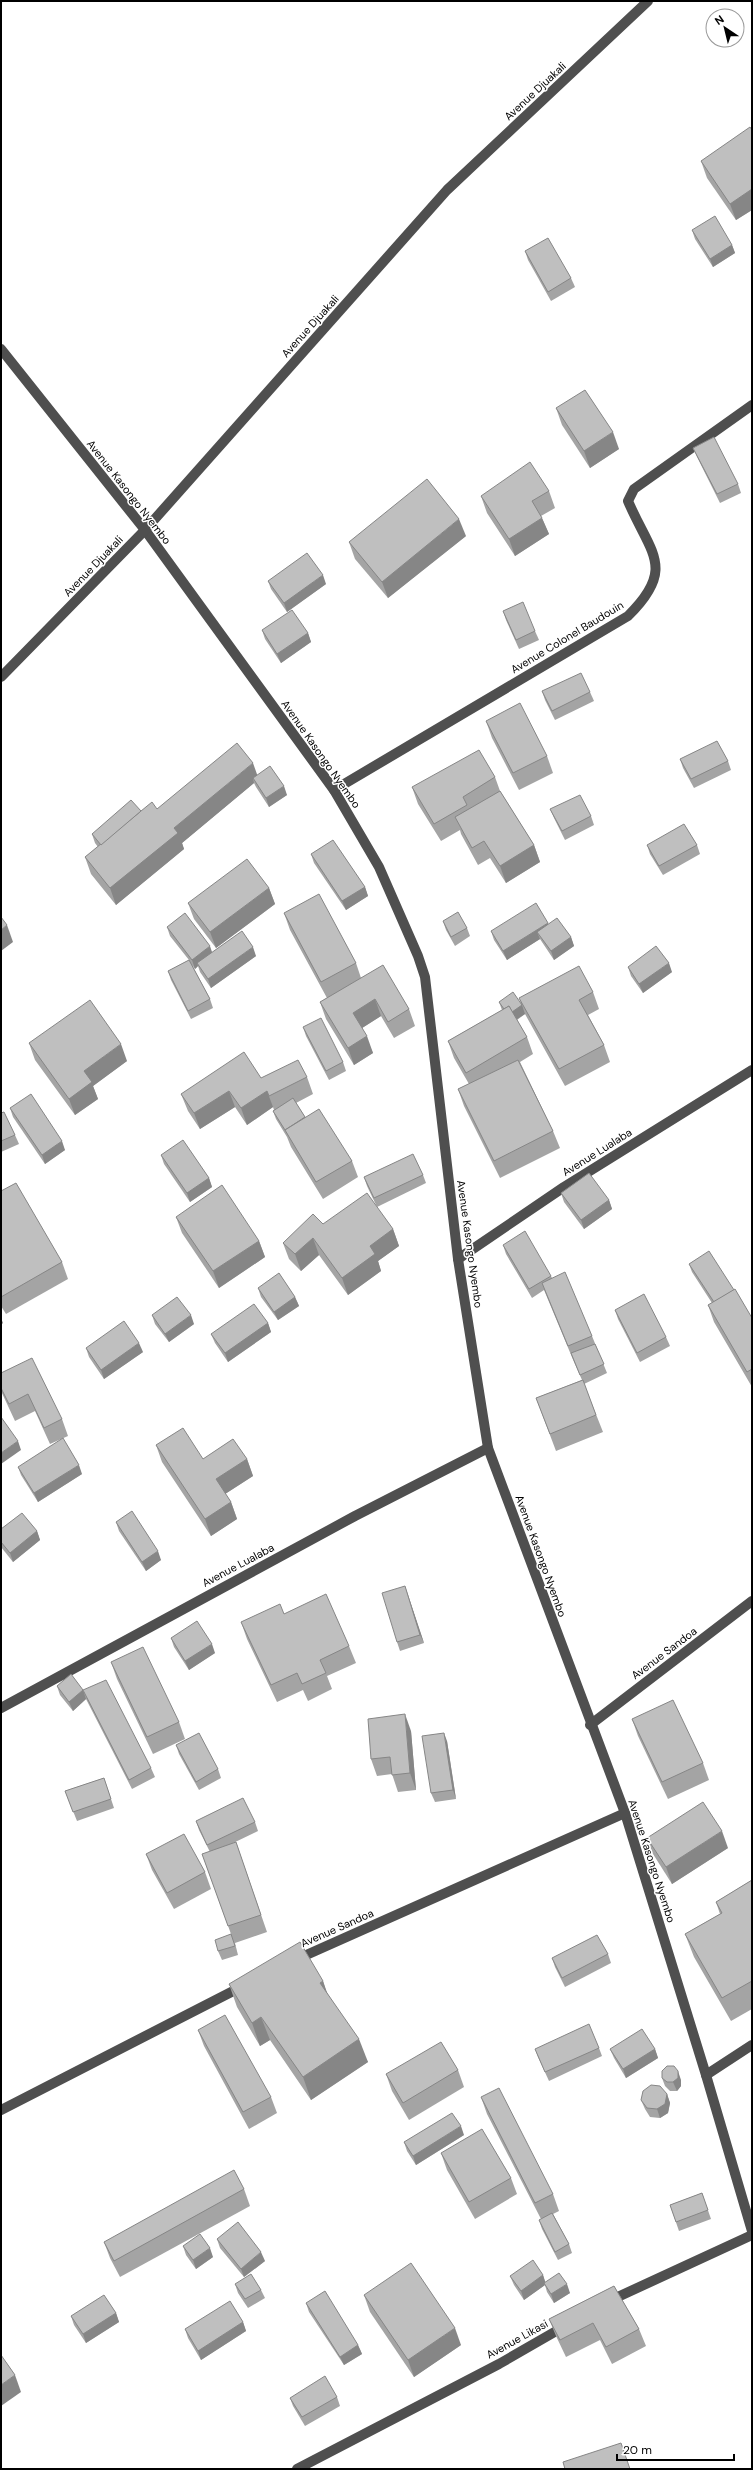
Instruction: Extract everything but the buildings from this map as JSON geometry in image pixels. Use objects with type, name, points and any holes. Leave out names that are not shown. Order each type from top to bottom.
[{"type":"street","name":"Avenue Djuakali","points":[[1,677],[145,530],[447,190],[648,1]]},
{"type":"street","name":"Avenue Kasongo Nyembo","points":[[1,349],[145,530],[334,790],[379,867],[418,956],[424,977],[458,1259],[488,1448],[590,1725],[625,1813],[706,2075],[752,2231]]},
{"type":"street","name":"Avenue Colonel Baudouin","points":[[334,790],[628,616],[642,602],[657,573],[656,560],[628,501],[629,495],[634,489],[752,405]]},
{"type":"street","name":"Avenue Lualaba","points":[[458,1259],[564,1186],[752,1070]]},
{"type":"street","name":"Avenue Lualaba","points":[[1,1708],[348,1520],[488,1448]]},
{"type":"street","name":"Avenue Sandoa","points":[[590,1725],[752,1601]]},
{"type":"street","name":"Avenue Sandoa","points":[[286,1965],[625,1813]]},
{"type":"street","points":[[1,2110],[250,1983]]},
{"type":"street","points":[[706,2075],[752,2045]]},
{"type":"street","points":[[600,2306],[752,2235]]},
{"type":"street","name":"Avenue Likasi","points":[[297,2469],[499,2364],[573,2322]]}]
